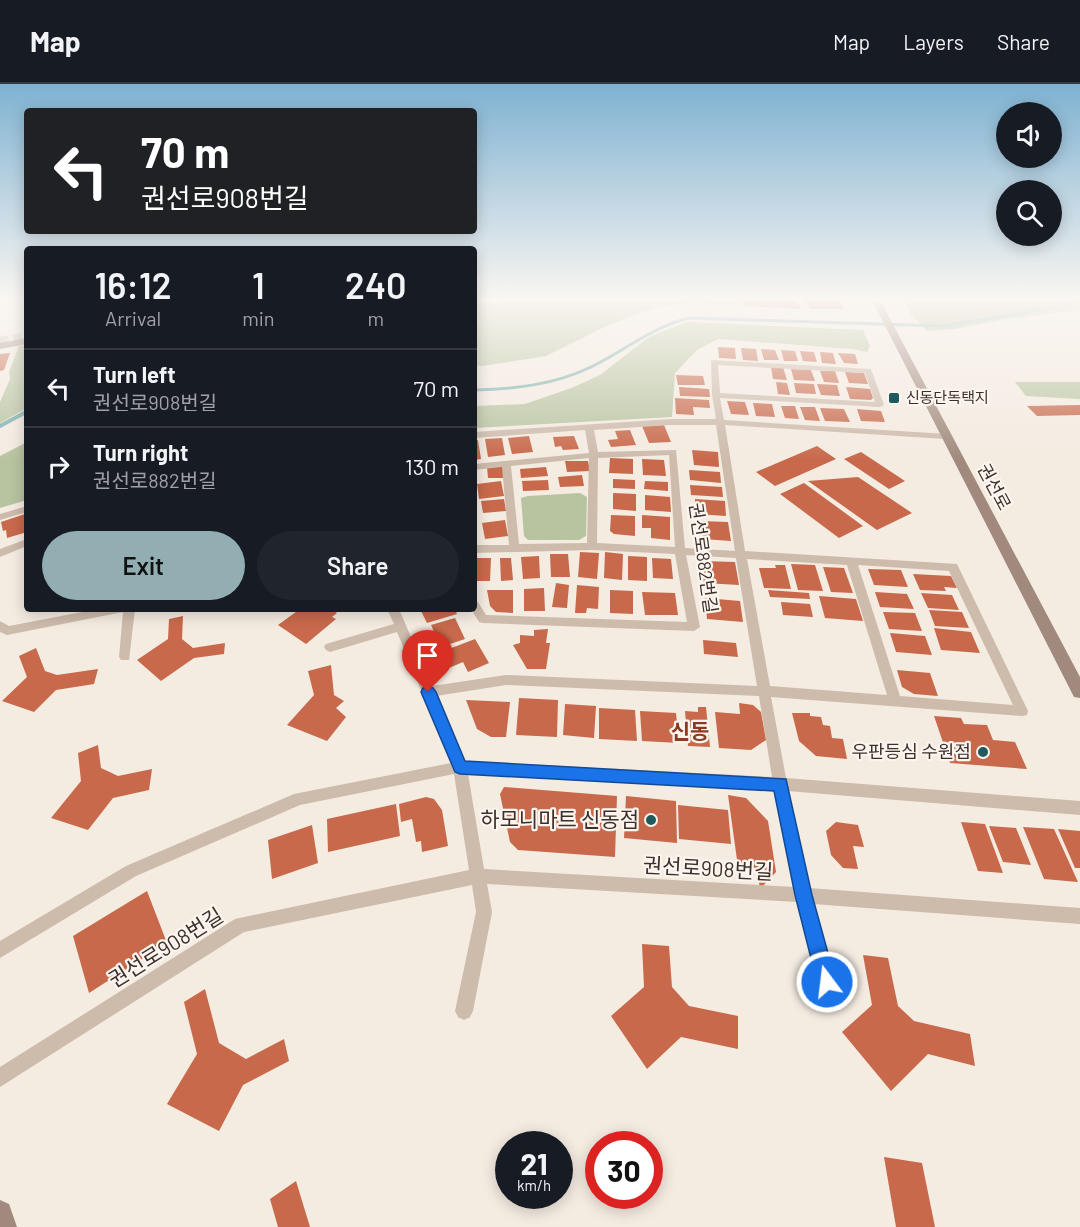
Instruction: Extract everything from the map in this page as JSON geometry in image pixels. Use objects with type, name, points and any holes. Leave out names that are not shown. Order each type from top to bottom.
[{"type":"street","name":"권선로","points":[[903,353],[1080,692]]},
{"type":"street","points":[[716,395],[880,405],[868,370],[714,362],[716,395],[741,556],[780,784],[804,895],[827,982]]},
{"type":"street","points":[[477,435],[671,422],[721,422],[945,436]]},
{"type":"street","points":[[589,427],[594,455],[592,546]]},
{"type":"street","name":"권선로882번길","points":[[477,466],[594,455],[673,452],[680,551],[694,627],[483,620],[477,610]]},
{"type":"street","points":[[506,463],[514,548]]},
{"type":"street","points":[[0,518],[24,510]]},
{"type":"street","points":[[0,553],[24,543]]},
{"type":"street","points":[[428,692],[506,680],[764,691],[1022,711],[953,567],[592,546],[477,549]]},
{"type":"street","points":[[851,560],[895,701]]},
{"type":"street","points":[[0,625],[7,630],[96,612]]},
{"type":"street","points":[[125,657],[129,612]]},
{"type":"street","points":[[394,612],[460,767],[484,912],[464,1011]]},
{"type":"street","points":[[330,647],[401,626]]},
{"type":"street","points":[[0,950],[130,871],[299,799],[460,767],[780,784],[1080,808]]},
{"type":"street","name":"권선로908번길","points":[[0,1078],[241,925],[478,876],[804,895],[1080,916]]},
{"type":"street","points":[[0,1213],[3,1227]]},
{"type":"green space","points":[[16,353],[24,353],[24,410],[0,423],[0,402],[10,379],[9,372]]},
{"type":"green space","points":[[477,353],[551,353],[546,356],[477,365]]},
{"type":"green space","points":[[628,353],[694,353],[675,373],[672,417],[477,428],[477,406],[525,404],[574,387],[600,375]]},
{"type":"green space","points":[[1015,382],[1080,382],[1080,399],[1026,396]]},
{"type":"green space","points":[[24,444],[24,501],[0,508],[0,456]]},
{"type":"green space","points":[[580,493],[587,497],[586,536],[579,540],[528,540],[524,536],[521,498]]},
{"type":"building","points":[[10,353],[4,370],[0,371],[0,354]]},
{"type":"building","points":[[719,353],[735,353],[736,359],[719,358]]},
{"type":"building","points":[[742,353],[757,353],[758,361],[743,360]]},
{"type":"building","points":[[762,353],[776,353],[779,360],[764,360]]},
{"type":"building","points":[[782,353],[796,353],[798,361],[784,361]]},
{"type":"building","points":[[801,353],[814,353],[817,362],[803,361]]},
{"type":"building","points":[[820,353],[833,353],[836,364],[822,363]]},
{"type":"building","points":[[838,353],[855,354],[858,364],[844,363]]},
{"type":"building","points":[[771,367],[783,367],[787,380],[773,379]]},
{"type":"building","points":[[791,369],[811,370],[815,381],[794,380]]},
{"type":"building","points":[[820,371],[835,371],[839,383],[824,382]]},
{"type":"building","points":[[845,372],[864,373],[868,384],[849,383]]},
{"type":"building","points":[[676,375],[703,376],[705,385],[678,385]]},
{"type":"building","points":[[776,382],[787,383],[790,395],[778,394]]},
{"type":"building","points":[[794,383],[814,384],[816,394],[796,393]]},
{"type":"building","points":[[817,384],[837,385],[840,396],[821,395]]},
{"type":"building","points":[[679,387],[709,389],[710,397],[680,396]]},
{"type":"building","points":[[846,387],[870,389],[873,398],[871,400],[850,399]]},
{"type":"building","points":[[675,398],[709,400],[710,408],[693,407],[694,415],[676,414]]},
{"type":"building","points":[[727,401],[745,402],[749,415],[731,414]]},
{"type":"building","points":[[753,403],[772,404],[775,417],[756,416]]},
{"type":"building","points":[[1080,405],[1080,415],[1037,416],[1027,406]]},
{"type":"building","points":[[781,406],[795,406],[799,419],[785,418]]},
{"type":"building","points":[[800,407],[815,407],[820,421],[805,420]]},
{"type":"building","points":[[820,408],[844,409],[850,422],[825,421]]},
{"type":"building","points":[[857,409],[881,411],[885,422],[861,421]]},
{"type":"building","points":[[664,425],[671,442],[649,443],[642,426]]},
{"type":"building","points":[[630,430],[636,445],[611,447],[608,440],[618,439],[615,431]]},
{"type":"building","points":[[529,436],[533,452],[512,454],[508,438]]},
{"type":"building","points":[[574,436],[579,449],[563,450],[561,446],[555,447],[553,437]]},
{"type":"building","points":[[502,438],[505,455],[488,457],[485,439]]},
{"type":"building","points":[[477,440],[478,440],[481,459],[477,460]]},
{"type":"building","points":[[817,446],[836,459],[775,486],[756,472]]},
{"type":"building","points":[[692,450],[718,452],[719,467],[694,465]]},
{"type":"building","points":[[861,452],[905,481],[889,489],[844,459]]},
{"type":"building","points":[[610,458],[633,459],[633,474],[609,473]]},
{"type":"building","points":[[642,459],[664,460],[666,476],[643,475]]},
{"type":"building","points":[[565,461],[588,461],[590,471],[567,472]]},
{"type":"building","points":[[503,466],[504,478],[488,478],[487,467]]},
{"type":"building","points":[[546,467],[548,476],[521,478],[520,469]]},
{"type":"building","points":[[689,470],[720,472],[721,483],[690,480]]},
{"type":"building","points":[[582,475],[584,486],[560,487],[558,477]]},
{"type":"building","points":[[858,477],[912,513],[877,530],[808,481]]},
{"type":"building","points":[[613,479],[635,480],[635,489],[613,488]]},
{"type":"building","points":[[548,480],[549,490],[523,491],[522,481]]},
{"type":"building","points":[[501,481],[504,496],[479,499],[477,484]]},
{"type":"building","points":[[645,481],[668,482],[668,491],[644,489]]},
{"type":"building","points":[[804,483],[863,526],[839,538],[780,494]]},
{"type":"building","points":[[690,485],[722,487],[723,497],[691,495]]},
{"type":"building","points":[[613,493],[636,494],[636,511],[613,509]]},
{"type":"building","points":[[645,495],[670,497],[671,512],[645,510]]},
{"type":"building","points":[[504,499],[506,511],[483,513],[481,501]]},
{"type":"building","points":[[695,499],[725,501],[726,516],[696,514]]},
{"type":"building","points":[[24,514],[24,533],[7,538],[6,530],[3,531],[1,522]]},
{"type":"building","points":[[611,515],[635,516],[635,536],[614,534],[610,531]]},
{"type":"building","points":[[642,515],[670,517],[670,540],[651,538],[651,528],[642,528]]},
{"type":"building","points":[[505,520],[508,536],[485,539],[482,523]]},
{"type":"building","points":[[700,521],[728,522],[731,541],[703,539]]},
{"type":"building","points":[[580,552],[599,553],[597,579],[578,577]]},
{"type":"building","points":[[605,552],[623,554],[622,580],[604,578]]},
{"type":"building","points":[[550,554],[568,554],[570,577],[551,577]]},
{"type":"building","points":[[539,556],[540,578],[523,579],[521,557]]},
{"type":"building","points":[[628,556],[647,557],[647,581],[628,580]]},
{"type":"building","points":[[477,558],[491,558],[490,581],[477,581]]},
{"type":"building","points":[[500,558],[511,558],[513,580],[501,581]]},
{"type":"building","points":[[652,558],[671,559],[673,579],[653,578]]},
{"type":"building","points":[[701,561],[735,562],[739,585],[704,583]]},
{"type":"building","points":[[791,564],[815,565],[823,591],[798,590]]},
{"type":"building","points":[[775,565],[785,565],[791,589],[764,588],[759,568],[776,568]]},
{"type":"building","points":[[823,567],[844,568],[853,593],[831,592]]},
{"type":"building","points":[[868,569],[901,570],[908,587],[874,585]]},
{"type":"building","points":[[913,574],[951,576],[957,588],[944,587],[946,591],[920,590]]},
{"type":"building","points":[[556,583],[569,585],[567,608],[552,607]]},
{"type":"building","points":[[577,585],[599,587],[598,609],[587,608],[586,613],[575,613]]},
{"type":"building","points":[[544,588],[545,611],[524,611],[524,589]]},
{"type":"building","points":[[487,590],[513,590],[513,613],[496,612],[490,606]]},
{"type":"building","points":[[610,590],[633,591],[633,614],[610,613]]},
{"type":"building","points":[[768,590],[809,593],[810,599],[770,597]]},
{"type":"building","points":[[642,592],[675,593],[678,615],[645,615]]},
{"type":"building","points":[[875,592],[907,594],[914,609],[880,607]]},
{"type":"building","points":[[921,593],[952,595],[959,610],[928,608]]},
{"type":"building","points":[[819,596],[856,599],[863,621],[825,618]]},
{"type":"building","points":[[705,598],[740,601],[743,622],[707,619]]},
{"type":"building","points":[[781,602],[810,604],[813,617],[783,615]]},
{"type":"building","points":[[929,610],[962,612],[969,628],[935,626]]},
{"type":"building","points":[[296,612],[337,613],[332,617],[336,619],[306,644],[278,625]]},
{"type":"building","points":[[422,612],[456,612],[457,614],[427,623]]},
{"type":"building","points":[[883,612],[915,613],[922,631],[889,629]]},
{"type":"building","points":[[183,616],[182,639],[193,648],[225,643],[224,654],[194,658],[161,681],[137,660],[168,639],[169,619]]},
{"type":"building","points":[[455,618],[465,639],[441,647],[431,625]]},
{"type":"building","points":[[934,628],[971,632],[980,653],[941,650]]},
{"type":"building","points":[[548,629],[546,643],[550,643],[546,669],[527,669],[513,645],[520,643],[520,635],[534,636],[534,630]]},
{"type":"building","points":[[890,633],[925,636],[932,655],[896,652]]},
{"type":"building","points":[[475,639],[489,663],[468,672],[463,662],[449,668],[441,652]]},
{"type":"building","points":[[703,640],[736,643],[738,657],[704,654]]},
{"type":"building","points":[[36,648],[45,671],[57,675],[98,669],[94,684],[56,690],[34,712],[2,701],[27,677],[19,656]]},
{"type":"building","points":[[331,665],[334,695],[344,701],[336,708],[346,717],[327,741],[287,725],[314,695],[308,671]]},
{"type":"building","points":[[897,670],[930,673],[938,696],[914,694],[902,687]]},
{"type":"building","points":[[519,698],[558,700],[557,737],[516,735]]},
{"type":"building","points":[[466,700],[510,702],[506,737],[491,737],[477,729]]},
{"type":"building","points":[[739,703],[753,705],[761,712],[766,740],[751,750],[719,748],[715,712],[740,714]]},
{"type":"building","points":[[565,704],[596,706],[594,738],[563,735]]},
{"type":"building","points":[[698,707],[706,707],[710,747],[688,746],[685,711],[698,712]]},
{"type":"building","points":[[599,708],[635,710],[637,741],[599,739]]},
{"type":"building","points":[[640,711],[676,713],[679,743],[642,741]]},
{"type":"building","points":[[792,713],[810,713],[810,716],[821,717],[823,725],[830,726],[832,738],[843,739],[847,759],[816,756],[799,741]]},
{"type":"building","name":"우판등심 수원점","points":[[934,716],[961,718],[964,724],[987,725],[993,740],[1015,742],[1027,769],[950,763]]},
{"type":"building","points":[[98,745],[101,768],[118,776],[152,769],[149,790],[113,798],[88,830],[51,818],[81,781],[78,753]]},
{"type":"building","points":[[504,787],[617,796],[615,857],[518,850],[510,842],[500,794]]},
{"type":"building","points":[[728,795],[746,798],[768,821],[776,872],[760,889],[757,869],[738,867]]},
{"type":"building","name":"하모니마트 신동점","points":[[626,796],[676,801],[677,843],[624,838]]},
{"type":"building","points":[[426,797],[434,799],[442,810],[448,846],[422,852],[421,841],[416,842],[412,819],[401,822],[399,804]]},
{"type":"building","points":[[396,804],[400,836],[328,852],[327,819]]},
{"type":"building","points":[[678,805],[728,810],[731,844],[679,839]]},
{"type":"building","points":[[836,822],[858,825],[864,847],[853,846],[858,869],[843,868],[831,855],[826,831]]},
{"type":"building","points":[[961,822],[985,824],[1003,873],[978,871]]},
{"type":"building","points":[[312,825],[318,863],[272,879],[268,840]]},
{"type":"building","points":[[989,826],[1016,828],[1031,865],[1003,862]]},
{"type":"building","points":[[1023,827],[1054,829],[1078,882],[1044,879]]},
{"type":"building","points":[[1058,829],[1080,831],[1080,868],[1075,868]]},
{"type":"building","points":[[147,891],[167,943],[89,993],[73,936]]},
{"type":"building","points":[[642,944],[669,946],[672,987],[689,1006],[738,1016],[738,1049],[681,1037],[647,1069],[611,1016],[644,987]]},
{"type":"building","points":[[863,955],[888,958],[898,1006],[914,1021],[970,1034],[975,1066],[928,1054],[891,1091],[842,1032],[872,1005]]},
{"type":"building","points":[[205,989],[219,1043],[246,1059],[284,1039],[289,1061],[243,1085],[219,1131],[167,1104],[197,1054],[184,1002]]},
{"type":"building","points":[[884,1157],[922,1163],[935,1227],[896,1227]]},
{"type":"building","points":[[296,1181],[310,1227],[278,1227],[270,1199]]},
{"type":"waterway","points":[[477,390],[504,389],[548,382],[577,373],[616,353]]},
{"type":"waterway","points":[[0,426],[24,413]]},
{"type":"place","name":"신동단독택지","points":[[894,398]]},
{"type":"place","name":"우판등심 수원점","points":[[983,752]]},
{"type":"place","name":"하모니마트 신동점","points":[[651,820]]},
{"type":"district","name":"신동","points":[[690,732]]},
{"type":"route","points":[[428,692],[460,767],[780,784],[804,895],[827,982]]}]
